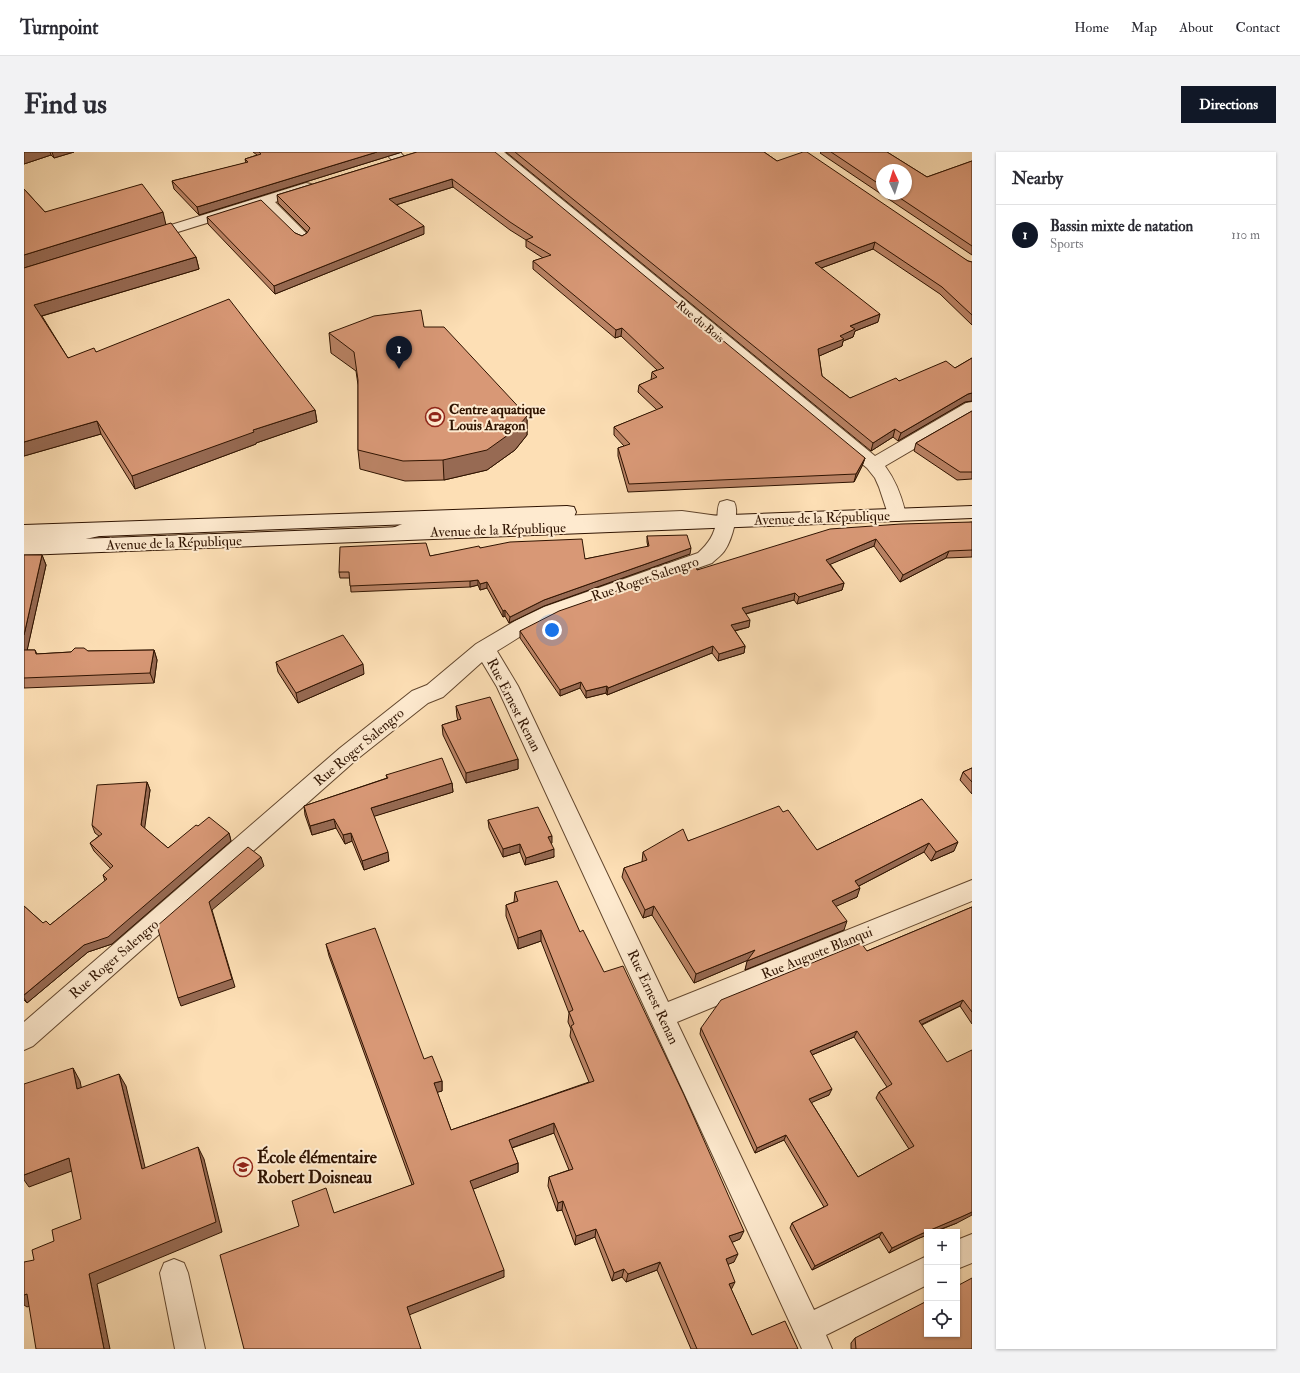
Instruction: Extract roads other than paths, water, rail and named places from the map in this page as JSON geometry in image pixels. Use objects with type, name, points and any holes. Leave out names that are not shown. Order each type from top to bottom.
[{"type":"street","name":"Rue du Bois","points":[[495,152],[873,464],[883,474],[895,508]]},
{"type":"street","points":[[392,158],[414,154]]},
{"type":"street","points":[[137,240],[317,184]]},
{"type":"street","points":[[265,200],[302,237]]},
{"type":"street","points":[[873,464],[972,406]]},
{"type":"street","name":"Avenue de la République","points":[[895,508],[972,498]]},
{"type":"street","name":"Avenue de la République","points":[[24,532],[726,514],[895,508],[972,512]]},
{"type":"street","name":"Avenue de la République","points":[[24,548],[388,535],[726,514]]},
{"type":"street","name":"Rue Roger Salengro","points":[[24,1038],[96,974],[226,863],[348,754],[420,697],[435,691],[483,649],[522,626],[551,612],[705,558],[718,546],[726,514]]},
{"type":"street","name":"Rue Ernest Renan","points":[[483,649],[491,658],[508,686],[813,1339]]},
{"type":"street","name":"Rue Auguste Blanqui","points":[[662,1016],[972,890]]},
{"type":"street","points":[[960,1254],[972,1248]]},
{"type":"street","points":[[174,1272],[190,1349]]},
{"type":"street","points":[[813,1339],[924,1272]]},
{"type":"lane","points":[[24,540],[68,538],[112,529]]},
{"type":"place","name":"Bassin mixte de natation","points":[[399,369]]},
{"type":"place","name":"Centre aquatique Louis Aragon","points":[[435,417]]},
{"type":"place","name":"École élémentaire Robert Doisneau","points":[[243,1167]]}]
